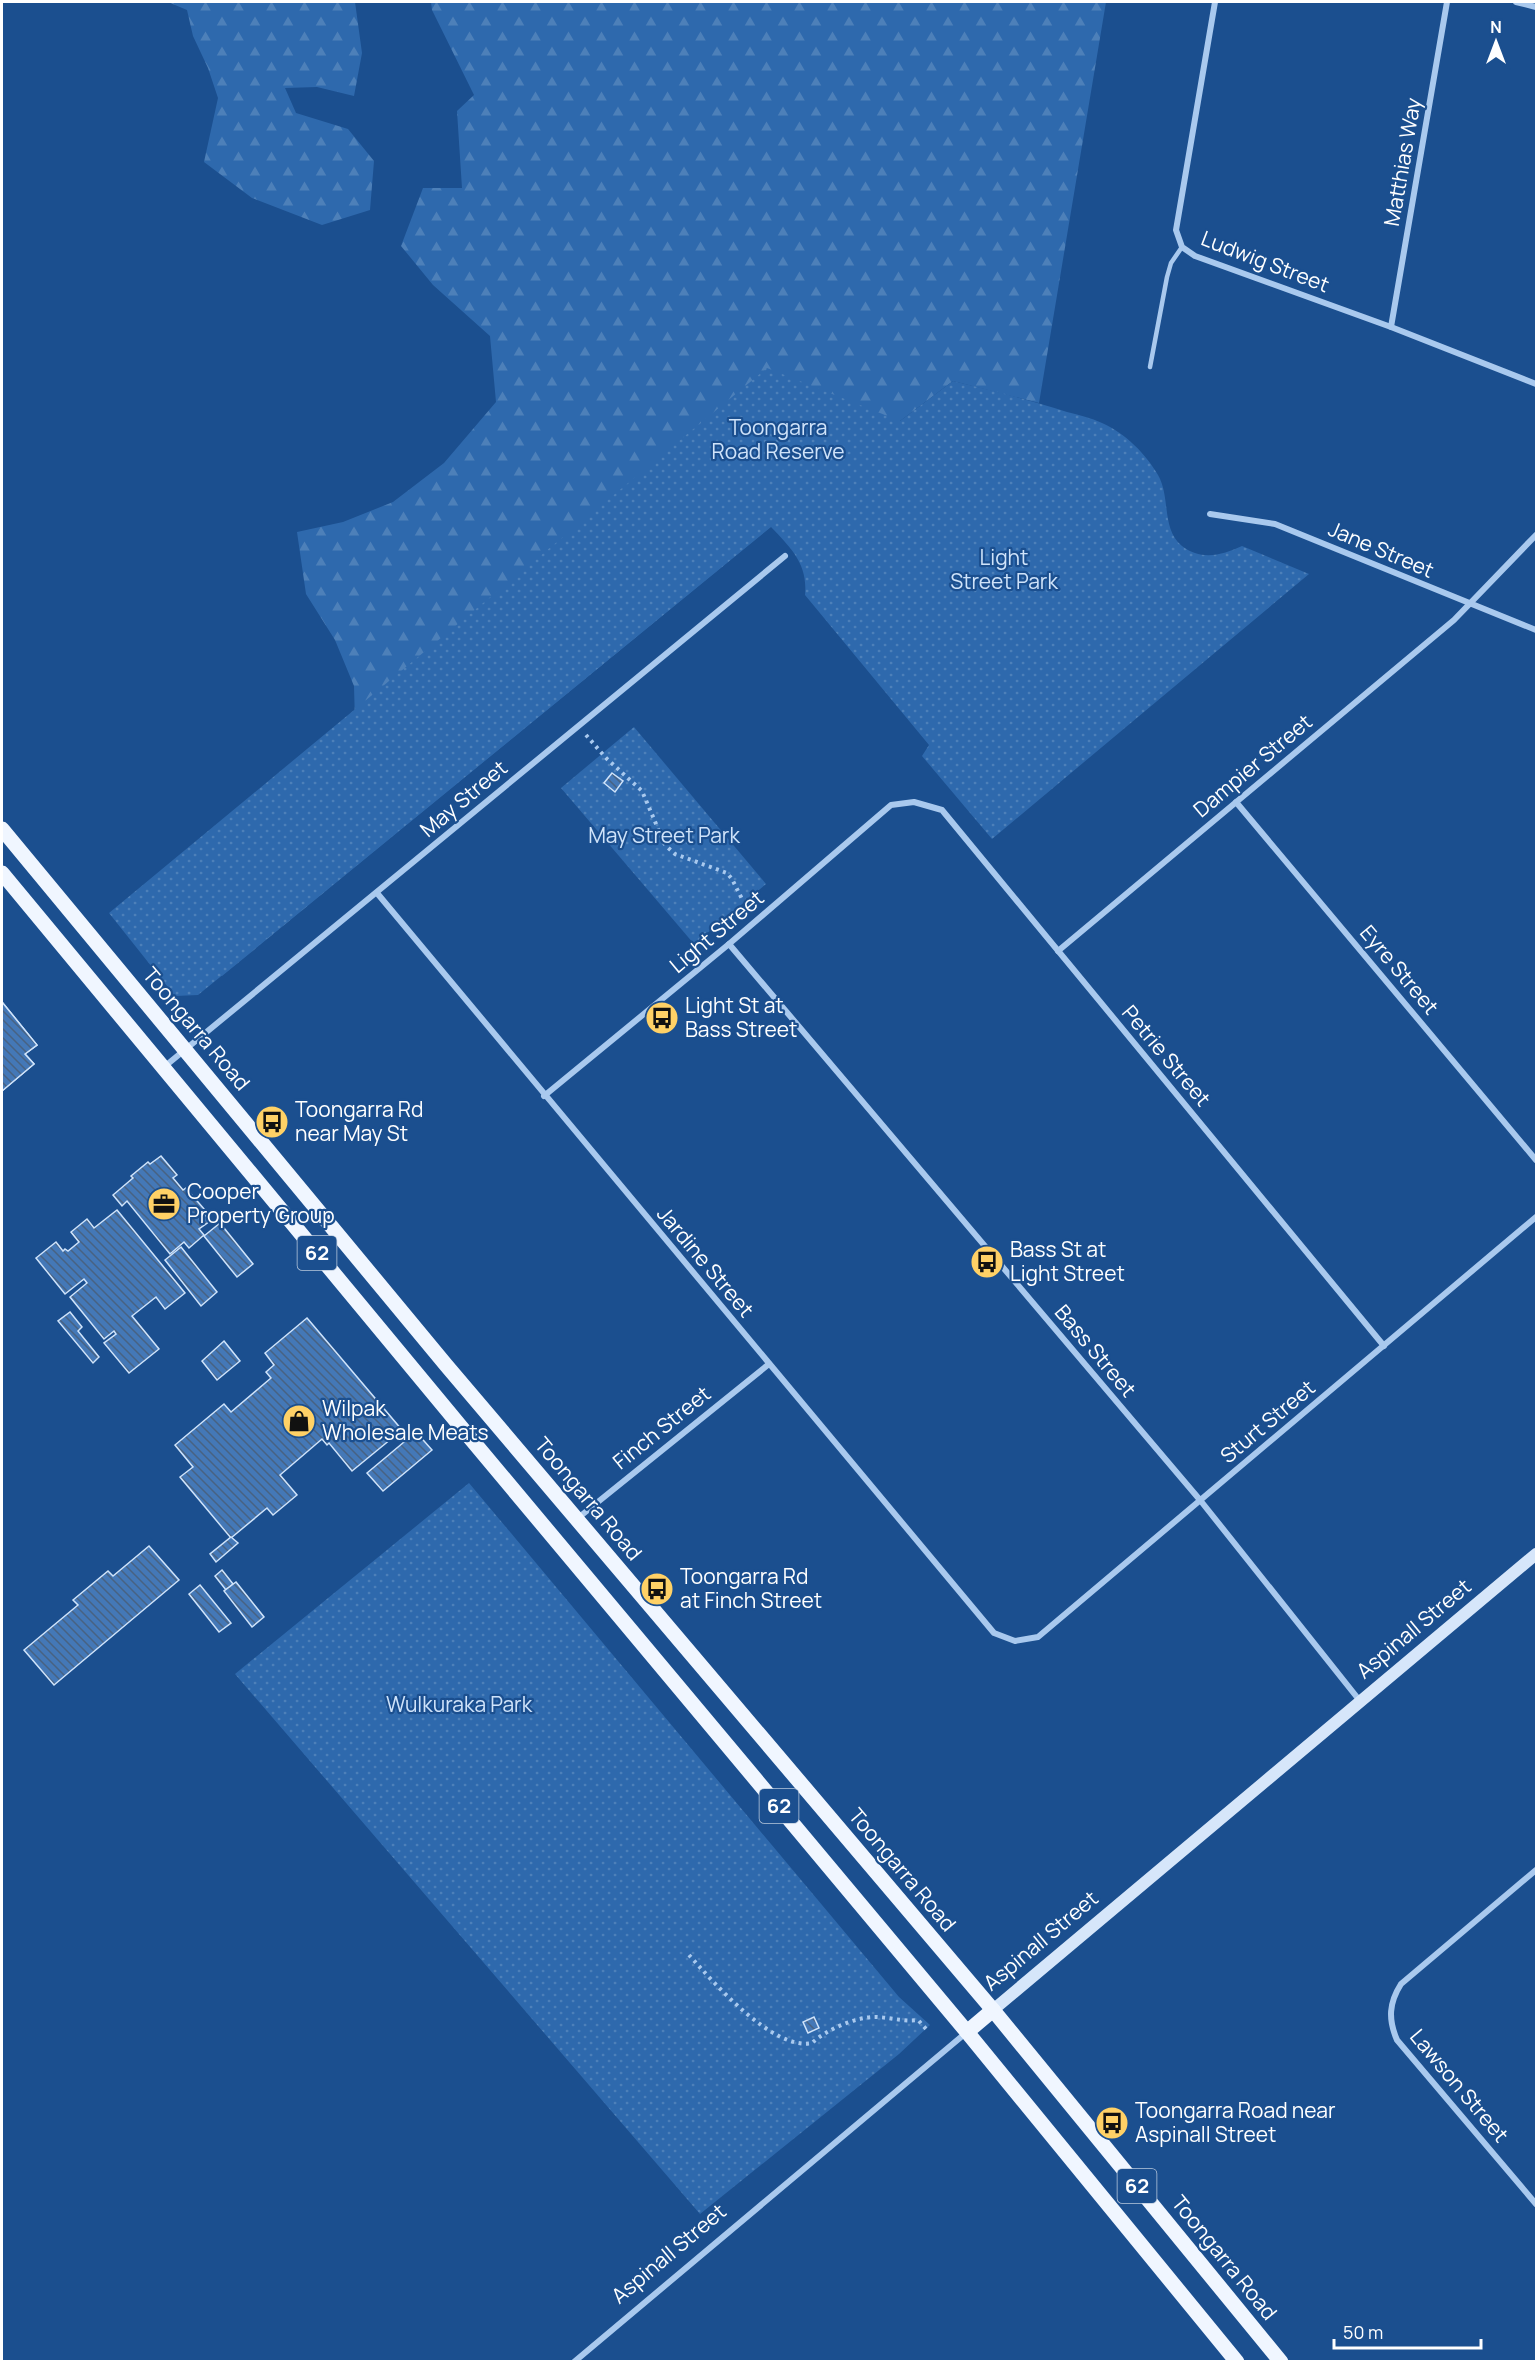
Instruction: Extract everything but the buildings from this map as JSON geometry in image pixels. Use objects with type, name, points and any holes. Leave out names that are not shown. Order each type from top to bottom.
[{"type":"main road","name":"Toongarra Road","points":[[2,829],[577,1519],[993,2010],[1281,2361]]},
{"type":"main road","name":"62","points":[[2,873],[1238,2361]]},
{"type":"main road","name":"Aspinall Street","points":[[967,2032],[1536,1554]]},
{"type":"street","name":"Ludwig Street","points":[[1215,2],[1176,230],[1182,247],[1195,256],[1391,327],[1536,384]]},
{"type":"street","name":"Matthias Way","points":[[1391,327],[1447,2]]},
{"type":"street","points":[[1516,2],[1536,7]]},
{"type":"street","name":"Jane Street","points":[[1210,514],[1275,524],[1469,605],[1536,630]]},
{"type":"street","name":"Dampier Street","points":[[1058,951],[1454,620],[1536,535]]},
{"type":"street","name":"May Street","points":[[164,1067],[785,556]]},
{"type":"street","name":"Light Street","points":[[544,1096],[729,944],[891,805],[914,802]]},
{"type":"street","name":"Petrie Street","points":[[914,802],[942,810],[1384,1346]]},
{"type":"street","name":"Eyre Street","points":[[1236,802],[1536,1160]]},
{"type":"street","name":"Jardine Street","points":[[377,893],[994,1633],[1015,1641]]},
{"type":"street","name":"Bass Street","points":[[729,944],[1200,1500],[1360,1701]]},
{"type":"street","name":"Sturt Street","points":[[1015,1641],[1038,1637],[1536,1217]]},
{"type":"street","name":"Finch Street","points":[[577,1519],[768,1364]]},
{"type":"street","name":"Lawson Street","points":[[1536,1870],[1401,1984],[1393,1996],[1390,2013],[1391,2025],[1397,2040],[1536,2204]]},
{"type":"street","name":"Aspinall Street","points":[[578,2360],[967,2032]]},
{"type":"lane","points":[[1150,367],[1167,277],[1171,263],[1182,247]]},
{"type":"path","points":[[578,725],[606,758],[642,791],[665,845],[675,854],[727,873],[742,899],[766,912]]},
{"type":"path","points":[[689,1955],[733,2002],[771,2031],[795,2043],[812,2043],[820,2036],[864,2018],[918,2020]]},
{"type":"path","points":[[918,2020],[922,2014]]},
{"type":"path","points":[[918,2020],[927,2030]]},
{"type":"green space","points":[[168,2],[355,2],[362,53],[354,96],[317,87],[285,88],[296,113],[348,129],[374,161],[370,210],[322,225],[252,198],[204,162],[218,98],[208,68],[193,36],[187,10]]},
{"type":"green space","name":"Toongarra Road Reserve","points":[[431,2],[1106,2],[1039,403],[953,381],[900,421],[222,976],[197,975],[355,722],[354,686],[335,640],[306,594],[297,532],[343,522],[393,502],[444,463],[496,402],[490,336],[433,285],[401,246],[423,188],[462,188],[457,111],[474,95],[432,10]]},
{"type":"green space","points":[[767,368],[900,421],[953,381],[1025,399],[1094,420],[1111,427],[1127,438],[1153,467],[1162,484],[1171,531],[1182,546],[1197,554],[1212,555],[1242,546],[1309,574],[992,839],[922,756],[929,745],[805,595],[804,574],[797,557],[771,527],[198,995],[175,996],[109,913]]},
{"type":"green space","name":"May Street Park","points":[[634,727],[766,884],[694,944],[561,788]]},
{"type":"green space","name":"Wulkuraka Park","points":[[469,1483],[899,1997],[930,2025],[899,2054],[700,2214],[235,1674]]},
{"type":"place","name":"Light St at Bass Street","points":[[662,1018]]},
{"type":"place","name":"Toongarra Rd near May St","points":[[272,1122]]},
{"type":"place","name":"Cooper Property Group","points":[[164,1204]]},
{"type":"place","name":"Bass St at Light Street","points":[[987,1262]]},
{"type":"place","name":"Wilpak Wholesale Meats","points":[[299,1421]]},
{"type":"place","name":"Toongarra Rd at Finch Street","points":[[657,1589]]},
{"type":"place","name":"Toongarra Road near Aspinall Street","points":[[1112,2123]]},
{"type":"park label","name":"Light Street Park","points":[[1004,570]]}]
